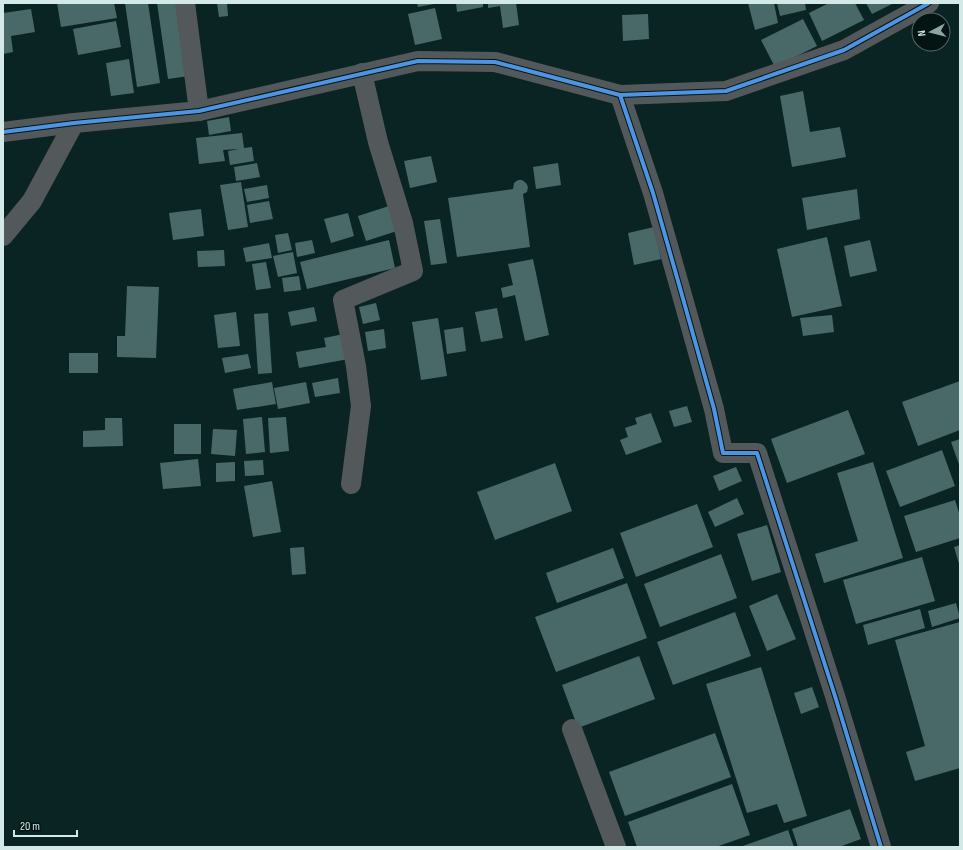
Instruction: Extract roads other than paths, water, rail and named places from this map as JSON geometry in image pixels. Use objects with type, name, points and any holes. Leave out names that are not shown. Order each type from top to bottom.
[{"type":"street","points":[[185,3],[199,111]]},
{"type":"street","points":[[3,132],[74,123],[199,111],[418,61],[495,62],[620,95],[726,91],[844,50],[929,3]]},
{"type":"street","points":[[351,484],[361,406],[356,366],[343,300],[413,271],[403,223],[378,142],[362,73]]},
{"type":"street","points":[[620,95],[652,193],[678,281],[714,409],[723,453],[756,453],[835,696],[881,847]]},
{"type":"street","points":[[3,236],[32,201],[74,123]]},
{"type":"street","points":[[572,729],[616,847]]}]
